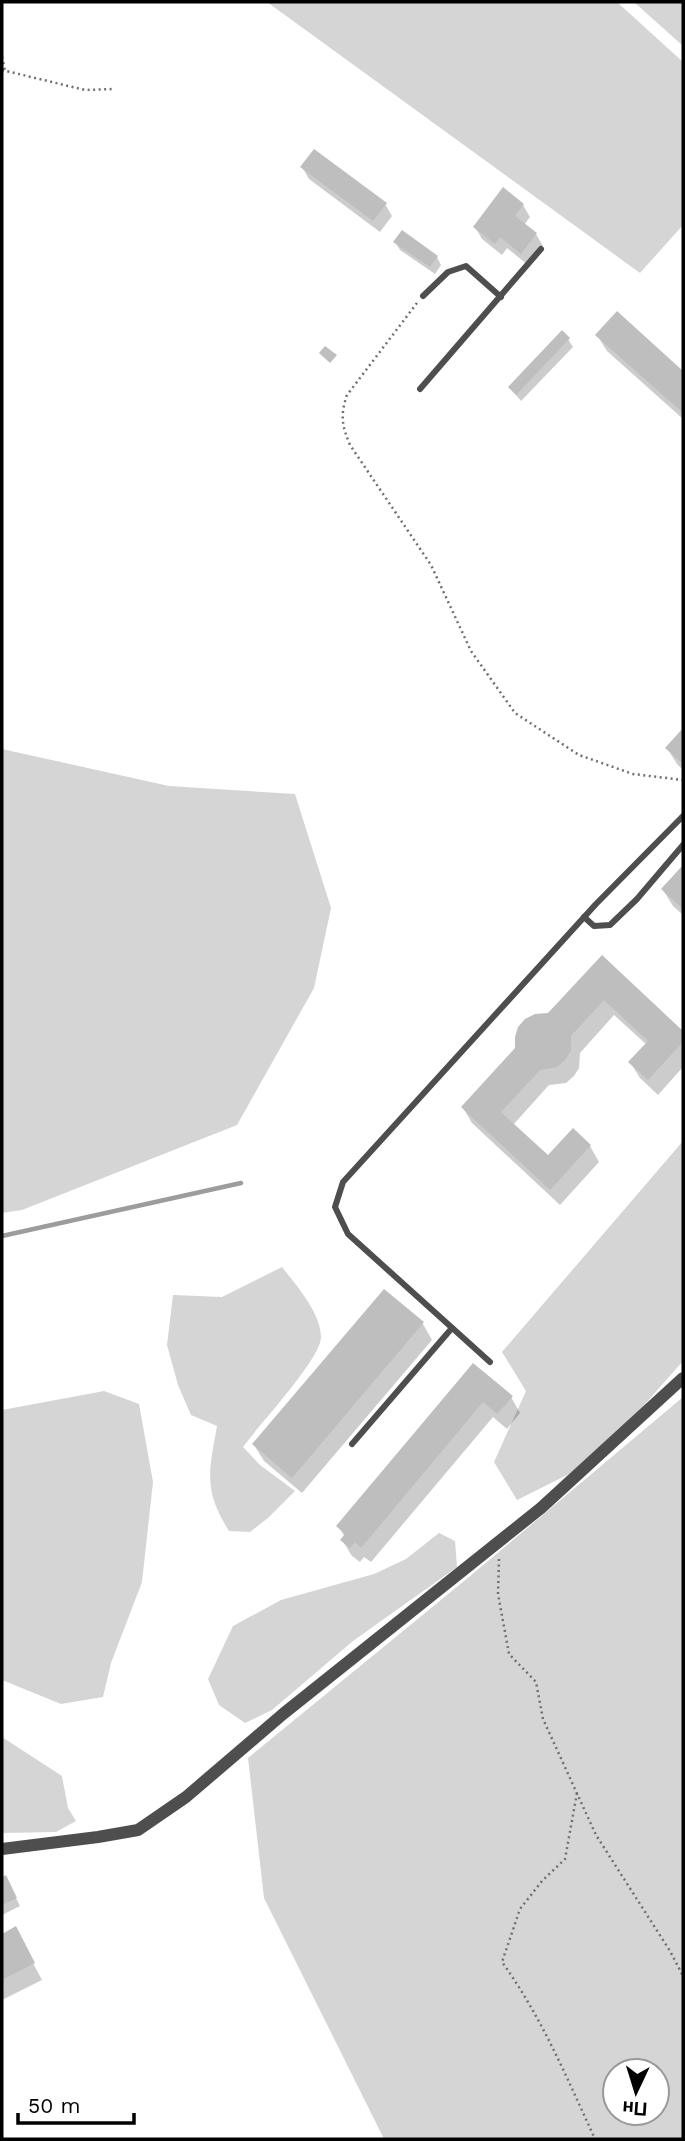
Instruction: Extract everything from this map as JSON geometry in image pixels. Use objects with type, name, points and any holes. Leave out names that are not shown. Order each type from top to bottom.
[{"type":"street","points":[[2,1849],[97,1838],[138,1830],[186,1797],[283,1714],[541,1508],[683,1378]]},
{"type":"lane","points":[[420,389],[541,249]]},
{"type":"lane","points":[[423,296],[448,272],[467,266],[500,297]]},
{"type":"lane","points":[[490,1362],[348,1234],[335,1207],[343,1182],[584,917],[683,816]]},
{"type":"lane","points":[[584,917],[594,926],[610,925],[637,899],[683,845]]},
{"type":"lane","points":[[352,1444],[452,1328]]},
{"type":"path","points":[[2,57],[4,71],[85,90],[115,89]]},
{"type":"path","points":[[423,296],[347,396],[341,410],[342,427],[350,444],[431,565],[471,651],[515,713],[579,755],[633,774],[683,780]]},
{"type":"path","points":[[500,1541],[498,1594],[509,1654],[536,1682],[544,1719],[596,1835],[683,1976]]},
{"type":"path","points":[[577,1793],[565,1859],[542,1881],[520,1909],[502,1962],[526,1995],[595,2139]]},
{"type":"shaded area","points":[[267,2],[617,2],[683,62],[683,225],[640,273]]},
{"type":"shaded area","points":[[634,2],[683,2],[683,46]]},
{"type":"shaded area","points":[[2,749],[169,786],[295,794],[331,908],[314,988],[237,1125],[22,1210],[2,1213]]},
{"type":"shaded area","points":[[683,1141],[683,1361],[638,1412],[569,1474],[517,1500],[494,1462],[526,1391],[502,1352]]},
{"type":"shaded area","points":[[282,1267],[312,1309],[321,1337],[311,1361],[243,1447],[260,1465],[295,1491],[250,1532],[229,1531],[215,1504],[210,1480],[217,1426],[191,1415],[178,1385],[167,1345],[173,1295],[222,1297]]},
{"type":"shaded area","points":[[104,1391],[139,1404],[153,1482],[142,1582],[111,1663],[103,1697],[61,1704],[2,1680],[2,1410]]},
{"type":"shaded area","points":[[683,1397],[683,2139],[384,2139],[264,1898],[248,1758]]},
{"type":"shaded area","points":[[439,1533],[455,1541],[457,1567],[353,1641],[272,1710],[245,1723],[219,1705],[208,1679],[233,1626],[281,1600],[374,1574],[406,1559]]},
{"type":"shaded area","points":[[2,1737],[62,1776],[68,1808],[76,1821],[56,1832],[2,1833]]},
{"type":"building","points":[[314,149],[387,203],[373,221],[300,167]]},
{"type":"building","points":[[503,187],[524,204],[515,216],[537,233],[521,254],[500,237],[495,244],[473,227]]},
{"type":"building","points":[[402,230],[438,256],[430,267],[393,242]]},
{"type":"building","points":[[617,311],[683,371],[683,413],[595,335]]},
{"type":"building","points":[[562,330],[570,338],[516,395],[508,387]]},
{"type":"building","points":[[325,346],[337,355],[330,363],[319,353]]},
{"type":"building","points":[[683,728],[683,764],[665,748]]},
{"type":"building","points":[[683,865],[683,909],[661,889]]},
{"type":"building","points":[[602,955],[683,1031],[683,1042],[648,1080],[628,1062],[648,1041],[604,1000],[571,1036],[571,1051],[565,1060],[557,1067],[540,1070],[501,1112],[548,1155],[573,1128],[591,1145],[550,1190],[461,1107],[515,1048],[518,1027],[525,1019],[535,1014],[548,1013]]},
{"type":"building","points":[[384,1289],[424,1322],[292,1478],[252,1444]]},
{"type":"building","points":[[473,1363],[513,1396],[497,1414],[483,1402],[361,1548],[355,1542],[350,1548],[340,1540],[345,1534],[336,1526]]},
{"type":"building","points":[[6,1875],[17,1898],[2,1905],[2,1877]]},
{"type":"building","points":[[16,1926],[35,1963],[2,1980],[2,1934]]},
{"type":"waterway","points":[[2,1236],[241,1183]]}]
